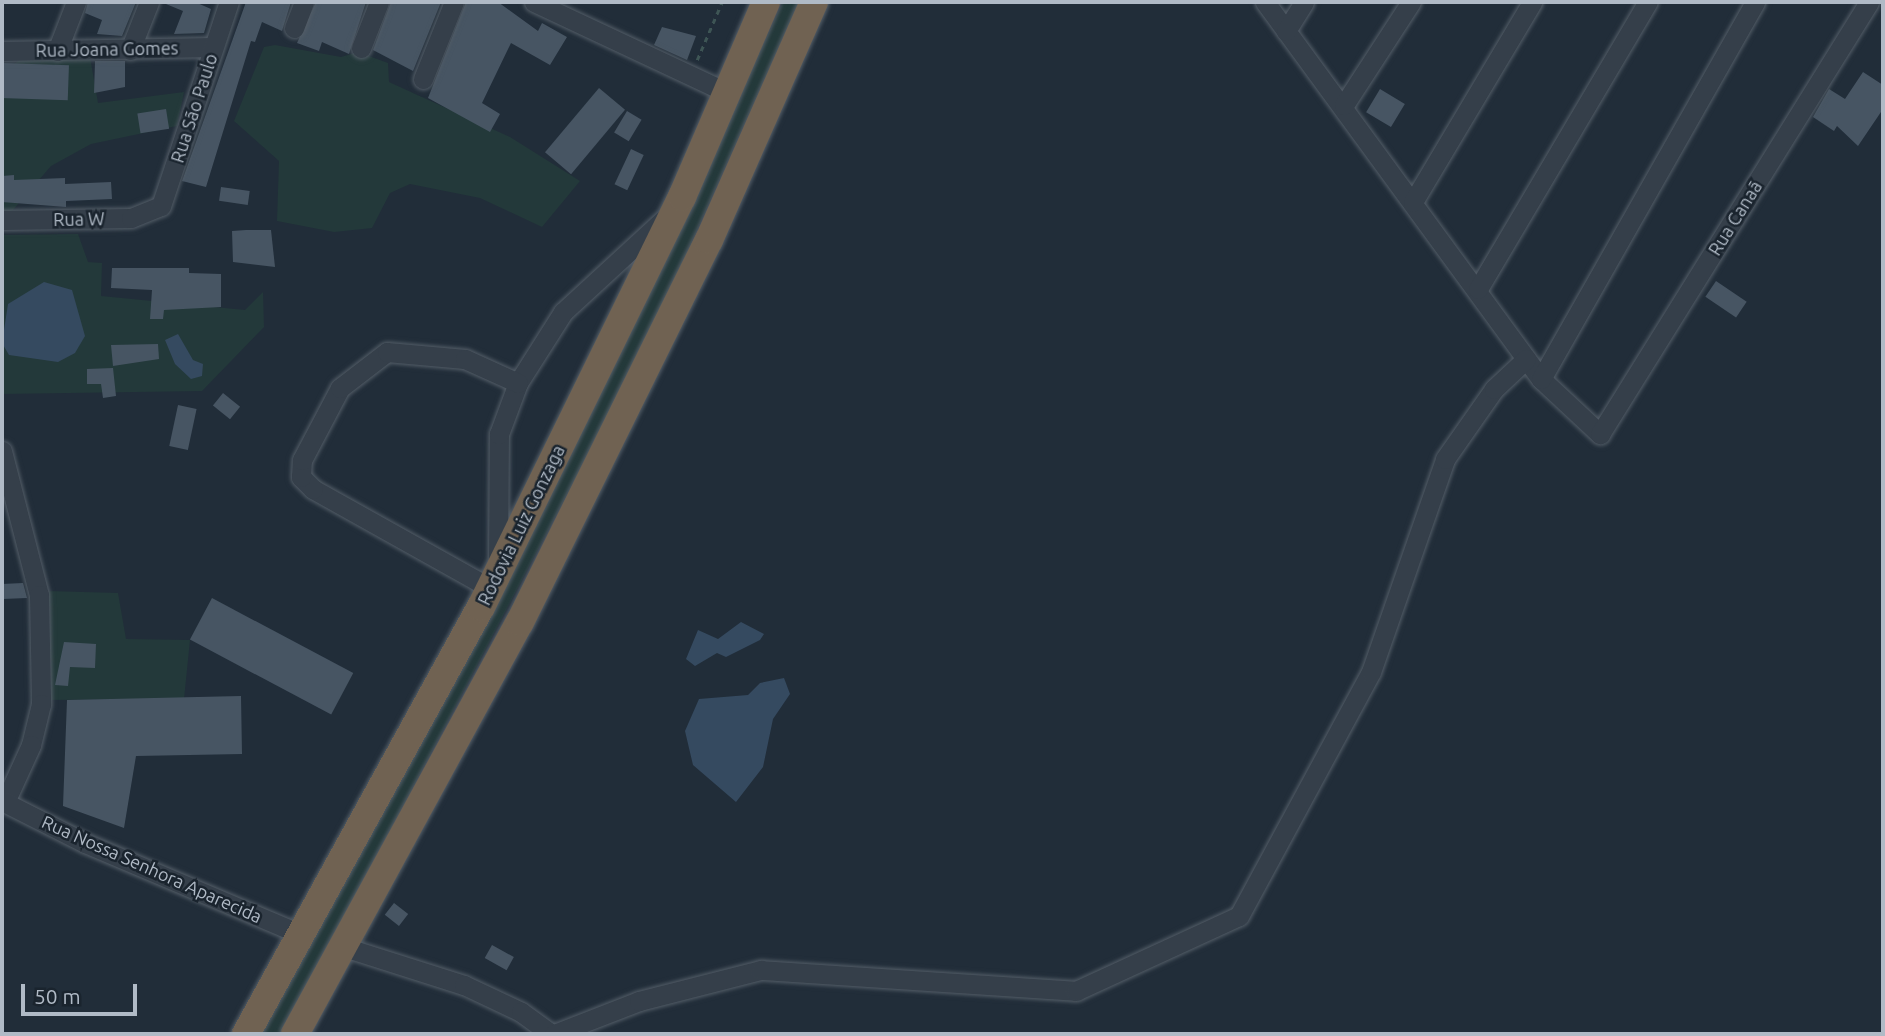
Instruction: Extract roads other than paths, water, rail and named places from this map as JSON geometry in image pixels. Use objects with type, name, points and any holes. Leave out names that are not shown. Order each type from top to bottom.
[{"type":"highway","name":"Rodovia Luiz Gonzaga","points":[[246,1034],[303,935],[494,579],[682,197],[766,2]]},
{"type":"highway","points":[[295,1034],[538,585],[709,240],[814,2]]},
{"type":"street","points":[[57,51],[76,2]]},
{"type":"street","points":[[130,50],[149,2]]},
{"type":"street","name":"Rua São Paulo","points":[[155,211],[165,198],[229,2]]},
{"type":"street","points":[[294,28],[304,2]]},
{"type":"street","points":[[361,48],[379,2]]},
{"type":"street","points":[[423,79],[454,2]]},
{"type":"street","points":[[534,2],[688,77],[728,93]]},
{"type":"street","points":[[1265,2],[1344,105],[1541,379],[1755,2]]},
{"type":"street","points":[[1286,31],[1304,2]]},
{"type":"street","points":[[1344,105],[1411,2]]},
{"type":"street","points":[[1413,202],[1532,2]]},
{"type":"street","points":[[1478,289],[1647,2]]},
{"type":"street","name":"Rua Canaã","points":[[1541,379],[1600,434],[1869,2]]},
{"type":"street","name":"Rua Joana Gomes","points":[[2,51],[213,47]]},
{"type":"street","points":[[518,383],[464,359],[387,352],[340,387],[302,460],[301,477],[313,489],[494,579],[499,434],[518,383],[563,312],[655,230],[682,197]]},
{"type":"street","name":"Rua W","points":[[2,220],[131,218],[155,211]]},
{"type":"street","points":[[344,947],[464,985],[521,1012],[553,1034],[639,1001],[761,970],[1076,991],[1239,916],[1371,672],[1444,459],[1487,398],[1526,359]]},
{"type":"street","points":[[2,451],[39,595],[41,704],[31,745],[3,801]]},
{"type":"street","name":"Rua Nossa Senhora Aparecida","points":[[3,801],[85,843],[303,935]]},
{"type":"water","points":[[44,282],[72,290],[85,336],[75,353],[58,362],[9,355],[2,343],[8,304]]},
{"type":"water","points":[[178,334],[193,360],[203,364],[202,376],[191,379],[175,364],[165,340]]},
{"type":"water","points":[[741,622],[764,634],[760,640],[726,657],[717,653],[695,666],[686,659],[698,630],[718,639]]},
{"type":"water","points":[[784,678],[790,694],[773,719],[763,767],[736,802],[693,765],[685,731],[699,699],[748,695],[760,683]]}]
